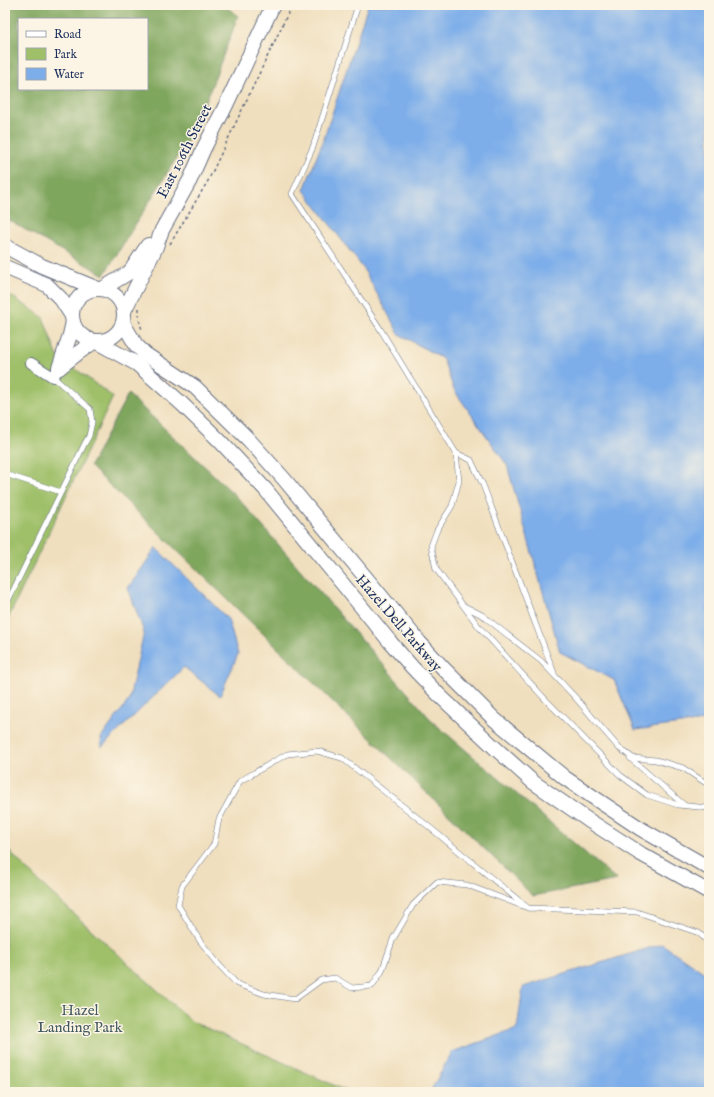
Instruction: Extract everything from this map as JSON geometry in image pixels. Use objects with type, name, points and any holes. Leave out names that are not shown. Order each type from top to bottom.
[{"type":"main road","name":"East 106th Street","points":[[123,317],[155,249],[162,230],[190,180],[273,5]]},
{"type":"main road","points":[[56,372],[70,335],[73,310],[78,299],[87,292],[100,289],[130,272],[150,243],[162,230]]},
{"type":"main road","points":[[5,246],[42,266],[114,294],[122,305],[123,317],[119,331],[112,337],[104,340],[95,341],[88,339],[79,333],[73,319],[61,299],[47,285],[5,267]]},
{"type":"main road","name":"Hazel Dell Parkway","points":[[123,317],[130,338],[136,345],[145,354],[195,387],[249,440],[420,643],[494,719],[565,778],[641,829],[709,868]]},
{"type":"main road","points":[[56,372],[95,341]]},
{"type":"main road","name":"Hazel Dell Parkway","points":[[95,341],[137,364],[182,404],[220,441],[269,494],[412,667],[453,709],[533,782],[641,854],[709,892]]},
{"type":"street","points":[[31,362],[56,372]]},
{"type":"lane","points":[[358,5],[313,147],[292,194],[380,327],[456,453],[459,481],[452,506],[436,530],[431,546],[436,569],[479,627],[620,775],[647,795],[678,805],[709,808]]},
{"type":"lane","points":[[5,607],[84,445],[92,422],[90,409],[56,372]]},
{"type":"lane","points":[[456,453],[471,460],[483,485],[555,676]]},
{"type":"lane","points":[[5,474],[61,492]]},
{"type":"lane","points":[[462,605],[482,615],[541,661],[574,696],[619,748],[685,805]]},
{"type":"lane","points":[[619,748],[633,758],[656,760],[683,768],[709,785]]},
{"type":"lane","points":[[528,908],[342,758],[317,751],[288,754],[240,781],[219,819],[214,844],[182,886],[178,906],[200,941],[237,984],[264,994],[295,999],[321,980],[335,978],[352,988],[372,986],[382,971],[393,939],[413,905],[437,882],[466,885],[528,908],[637,912],[700,933],[709,941]]},
{"type":"path","points":[[168,248],[208,181],[292,5]]},
{"type":"path","points":[[140,304],[139,319],[142,331]]},
{"type":"green space","points":[[5,5],[224,5],[238,16],[197,125],[104,275],[5,218]]},
{"type":"green space","points":[[5,292],[43,317],[57,355],[113,397],[5,625]]},
{"type":"green space","points":[[128,394],[237,497],[433,722],[617,880],[533,896],[90,466]]},
{"type":"green space","name":"Hazel Landing Park","points":[[5,847],[38,881],[191,1021],[349,1092],[5,1092]]},
{"type":"water","points":[[368,5],[709,5],[709,723],[704,721],[635,730],[614,680],[560,652],[507,465],[454,390],[443,359],[399,334],[363,268],[304,190],[324,138]]},
{"type":"water","points":[[156,548],[228,619],[238,654],[220,696],[184,667],[102,747],[101,738],[129,700],[144,632],[128,588]]},
{"type":"water","points":[[662,944],[709,976],[709,1092],[430,1092],[452,1052],[517,1029],[523,987]]}]
